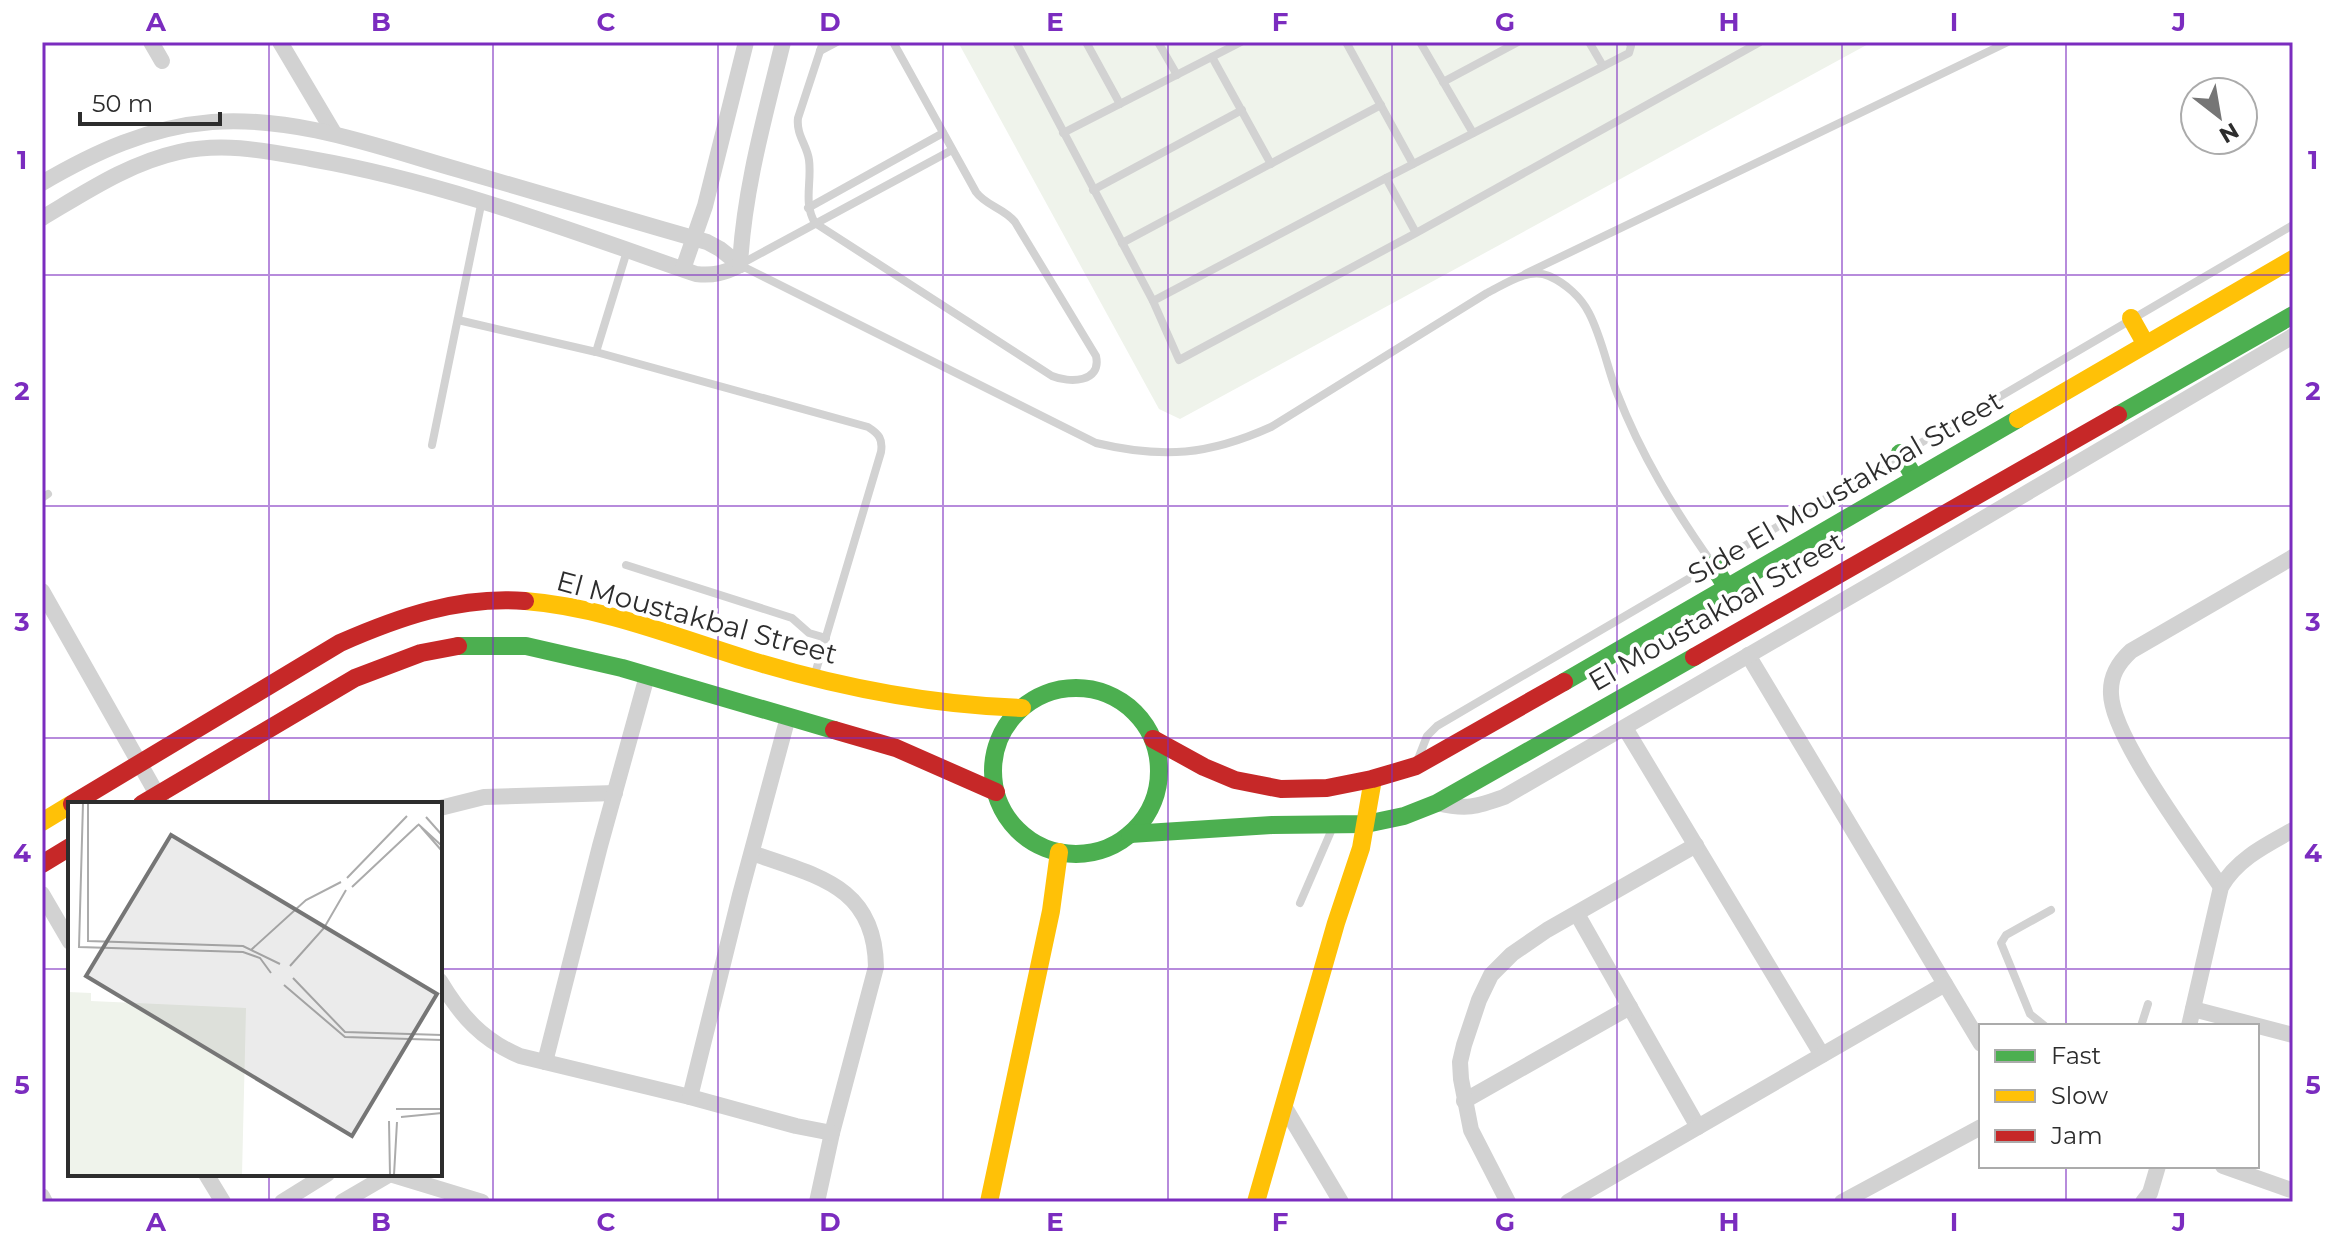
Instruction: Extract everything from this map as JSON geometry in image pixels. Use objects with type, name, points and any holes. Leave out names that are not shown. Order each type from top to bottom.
[{"type":"street","points":[[151,42],[162,61]]},
{"type":"street","points":[[280,42],[334,133]]},
{"type":"street","points":[[683,269],[716,166],[746,42]]},
{"type":"street","points":[[740,265],[752,171],[783,42]]},
{"type":"street","points":[[42,183],[114,145],[186,125],[257,122],[334,133],[694,239],[720,249],[740,265]]},
{"type":"street","points":[[42,218],[137,165],[180,152],[249,148],[370,169],[482,200],[683,269],[710,275],[727,272],[740,265]]},
{"type":"street","name":"El Moustakbal Street","points":[[1153,739],[1237,781],[1284,789],[1323,789],[1416,766],[1727,588],[1848,544],[1914,477],[2293,259]]},
{"type":"street","name":"El Moustakbal Street","points":[[1130,834],[1272,825],[1366,824],[1404,816],[1437,803],[1848,544],[2293,315]]},
{"type":"street","points":[[2131,318],[2145,343]]},
{"type":"street","points":[[1437,803],[1459,809],[1474,808],[1504,797],[2293,336]]},
{"type":"street","points":[[1900,453],[1914,477]]},
{"type":"street","points":[[2221,887],[2142,769],[2115,712],[2111,682],[2116,668],[2131,651],[2293,557]]},
{"type":"street","points":[[1713,565],[1727,588]]},
{"type":"street","points":[[42,591],[140,764],[154,801],[355,678],[421,653],[451,646],[485,644],[526,646],[647,676],[896,748],[996,792]]},
{"type":"street","name":"El Moustakbal Street","points":[[76,802],[340,643],[386,622],[464,602],[502,599],[537,602],[603,614],[814,678],[892,698],[967,707],[1022,708]]},
{"type":"street","points":[[1748,655],[1979,1041]]},
{"type":"street","points":[[545,1062],[647,676]]},
{"type":"street","points":[[1073,687],[1092,689],[1123,702],[1136,712],[1153,739],[1159,759],[1156,796],[1144,818],[1130,834],[1114,845],[1078,854],[1059,852],[1027,838],[1003,810],[996,792],[993,762],[997,744],[1005,727],[1037,697],[1073,687]]},
{"type":"street","points":[[690,1097],[788,717]]},
{"type":"street","points":[[1625,728],[1822,1055]]},
{"type":"street","points":[[1256,1202],[1366,824],[1373,779]]},
{"type":"street","points":[[442,807],[460,801],[496,796],[615,793]]},
{"type":"street","name":"El Moustakbal Street","points":[[42,822],[68,807]]},
{"type":"street","points":[[2227,1024],[2191,1018],[2221,887],[2230,871],[2293,830]]},
{"type":"street","points":[[1508,1202],[1471,1130],[1460,1062],[1479,1000],[1491,975],[1524,945],[1696,845]]},
{"type":"street","points":[[42,864],[68,848]]},
{"type":"street","points":[[989,1202],[1051,911],[1059,852]]},
{"type":"street","points":[[752,853],[827,880],[861,908],[868,920],[876,951],[876,967],[817,1202]]},
{"type":"street","points":[[42,894],[68,939]]},
{"type":"street","points":[[1577,914],[1698,1127]]},
{"type":"street","points":[[442,984],[473,1028],[504,1050],[832,1133]]},
{"type":"street","points":[[1568,1202],[1945,984]]},
{"type":"street","points":[[1464,1101],[1630,1007]]},
{"type":"street","points":[[2259,1029],[2293,1035]]},
{"type":"street","points":[[1284,1106],[1341,1202]]},
{"type":"street","points":[[1844,1202],[1979,1128]]},
{"type":"street","points":[[2143,1202],[2150,1193],[2157,1168]]},
{"type":"street","points":[[2228,1168],[2291,1193]]},
{"type":"street","points":[[207,1176],[223,1202]]},
{"type":"street","points":[[282,1202],[324,1176]]},
{"type":"street","points":[[342,1202],[387,1176]]},
{"type":"street","points":[[397,1176],[482,1202]]},
{"type":"street","points":[[42,1196],[45,1202]]},
{"type":"lane","points":[[837,42],[821,47],[798,118],[799,136],[810,164],[808,208],[815,223],[1052,376],[1080,381],[1093,373],[1096,356],[1015,222],[1004,210],[981,199],[893,42]]},
{"type":"lane","points":[[1016,42],[1153,301],[1179,360],[1760,42]]},
{"type":"lane","points":[[1086,42],[1120,104]]},
{"type":"lane","points":[[1158,42],[1177,75]]},
{"type":"lane","points":[[1063,133],[1241,42]]},
{"type":"lane","points":[[1346,42],[1413,164]]},
{"type":"lane","points":[[1420,42],[1473,133]]},
{"type":"lane","points":[[1443,82],[1518,42]]},
{"type":"lane","points":[[1589,42],[1603,66]]},
{"type":"lane","points":[[1153,301],[1629,53],[1629,42]]},
{"type":"lane","points":[[740,265],[1096,443],[1132,451],[1168,454],[1215,448],[1271,427],[1487,293],[2008,42]]},
{"type":"lane","points":[[1212,57],[1271,164]]},
{"type":"lane","points":[[1122,243],[1381,105]]},
{"type":"lane","points":[[1093,190],[1242,110]]},
{"type":"lane","points":[[808,208],[943,133]]},
{"type":"lane","points":[[740,265],[952,150]]},
{"type":"lane","points":[[1386,178],[1416,233]]},
{"type":"lane","points":[[432,445],[482,200]]},
{"type":"lane","name":"Side El Moustakbal Street","points":[[1416,766],[1420,749],[1437,726],[2293,225]]},
{"type":"lane","points":[[596,352],[627,251]]},
{"type":"lane","points":[[1521,276],[1546,274],[1567,286],[1588,311],[1616,391],[1640,446],[1673,507],[1713,565]]},
{"type":"lane","points":[[458,320],[596,352],[868,427],[878,433],[882,442],[881,452],[814,678]]},
{"type":"lane","points":[[626,565],[792,618],[809,633],[826,638]]},
{"type":"lane","points":[[1300,903],[1334,825]]},
{"type":"lane","points":[[2042,1024],[2030,1014],[2001,943],[2006,935],[2051,910]]},
{"type":"lane","points":[[2142,1024],[2148,1004]]},
{"type":"shaded area","points":[[958,42],[1872,42],[1180,419],[1159,409]]},
{"type":"traffic: fast","points":[[2118,415],[2293,315]]},
{"type":"traffic: fast","points":[[1564,682],[2018,419]]},
{"type":"traffic: fast","points":[[1900,453],[1914,477]]},
{"type":"traffic: fast","points":[[1713,565],[1727,588]]},
{"type":"traffic: fast","points":[[458,646],[526,646],[622,668],[834,730]]},
{"type":"traffic: fast","points":[[1130,834],[1272,825],[1366,824],[1404,816],[1437,803],[1694,657]]},
{"type":"traffic: fast","points":[[1076,688],[1108,694],[1135,712],[1153,739],[1159,771],[1153,803],[1135,830],[1108,848],[1076,854],[1044,848],[1017,830],[999,803],[993,771],[999,739],[1017,712],[1044,694],[1076,688]]},
{"type":"traffic: slow","points":[[2018,419],[2293,259]]},
{"type":"traffic: slow","points":[[2131,318],[2145,343]]},
{"type":"traffic: slow","points":[[525,601],[612,617],[753,661],[853,687],[920,699],[1022,708]]},
{"type":"traffic: slow","points":[[1256,1202],[1336,923],[1361,848],[1373,779]]},
{"type":"traffic: slow","points":[[42,822],[68,806]]},
{"type":"traffic: slow","points":[[989,1202],[1051,911],[1059,852]]},
{"type":"traffic: jam","points":[[1694,657],[2118,415]]},
{"type":"traffic: jam","points":[[75,802],[340,643],[430,610],[477,602],[525,601]]},
{"type":"traffic: jam","points":[[145,802],[355,678],[421,653],[458,646]]},
{"type":"traffic: jam","points":[[1153,739],[1235,780],[1281,789],[1327,788],[1416,766],[1564,682]]},
{"type":"traffic: jam","points":[[834,730],[896,748],[996,792]]},
{"type":"traffic: jam","points":[[42,864],[68,848]]}]
